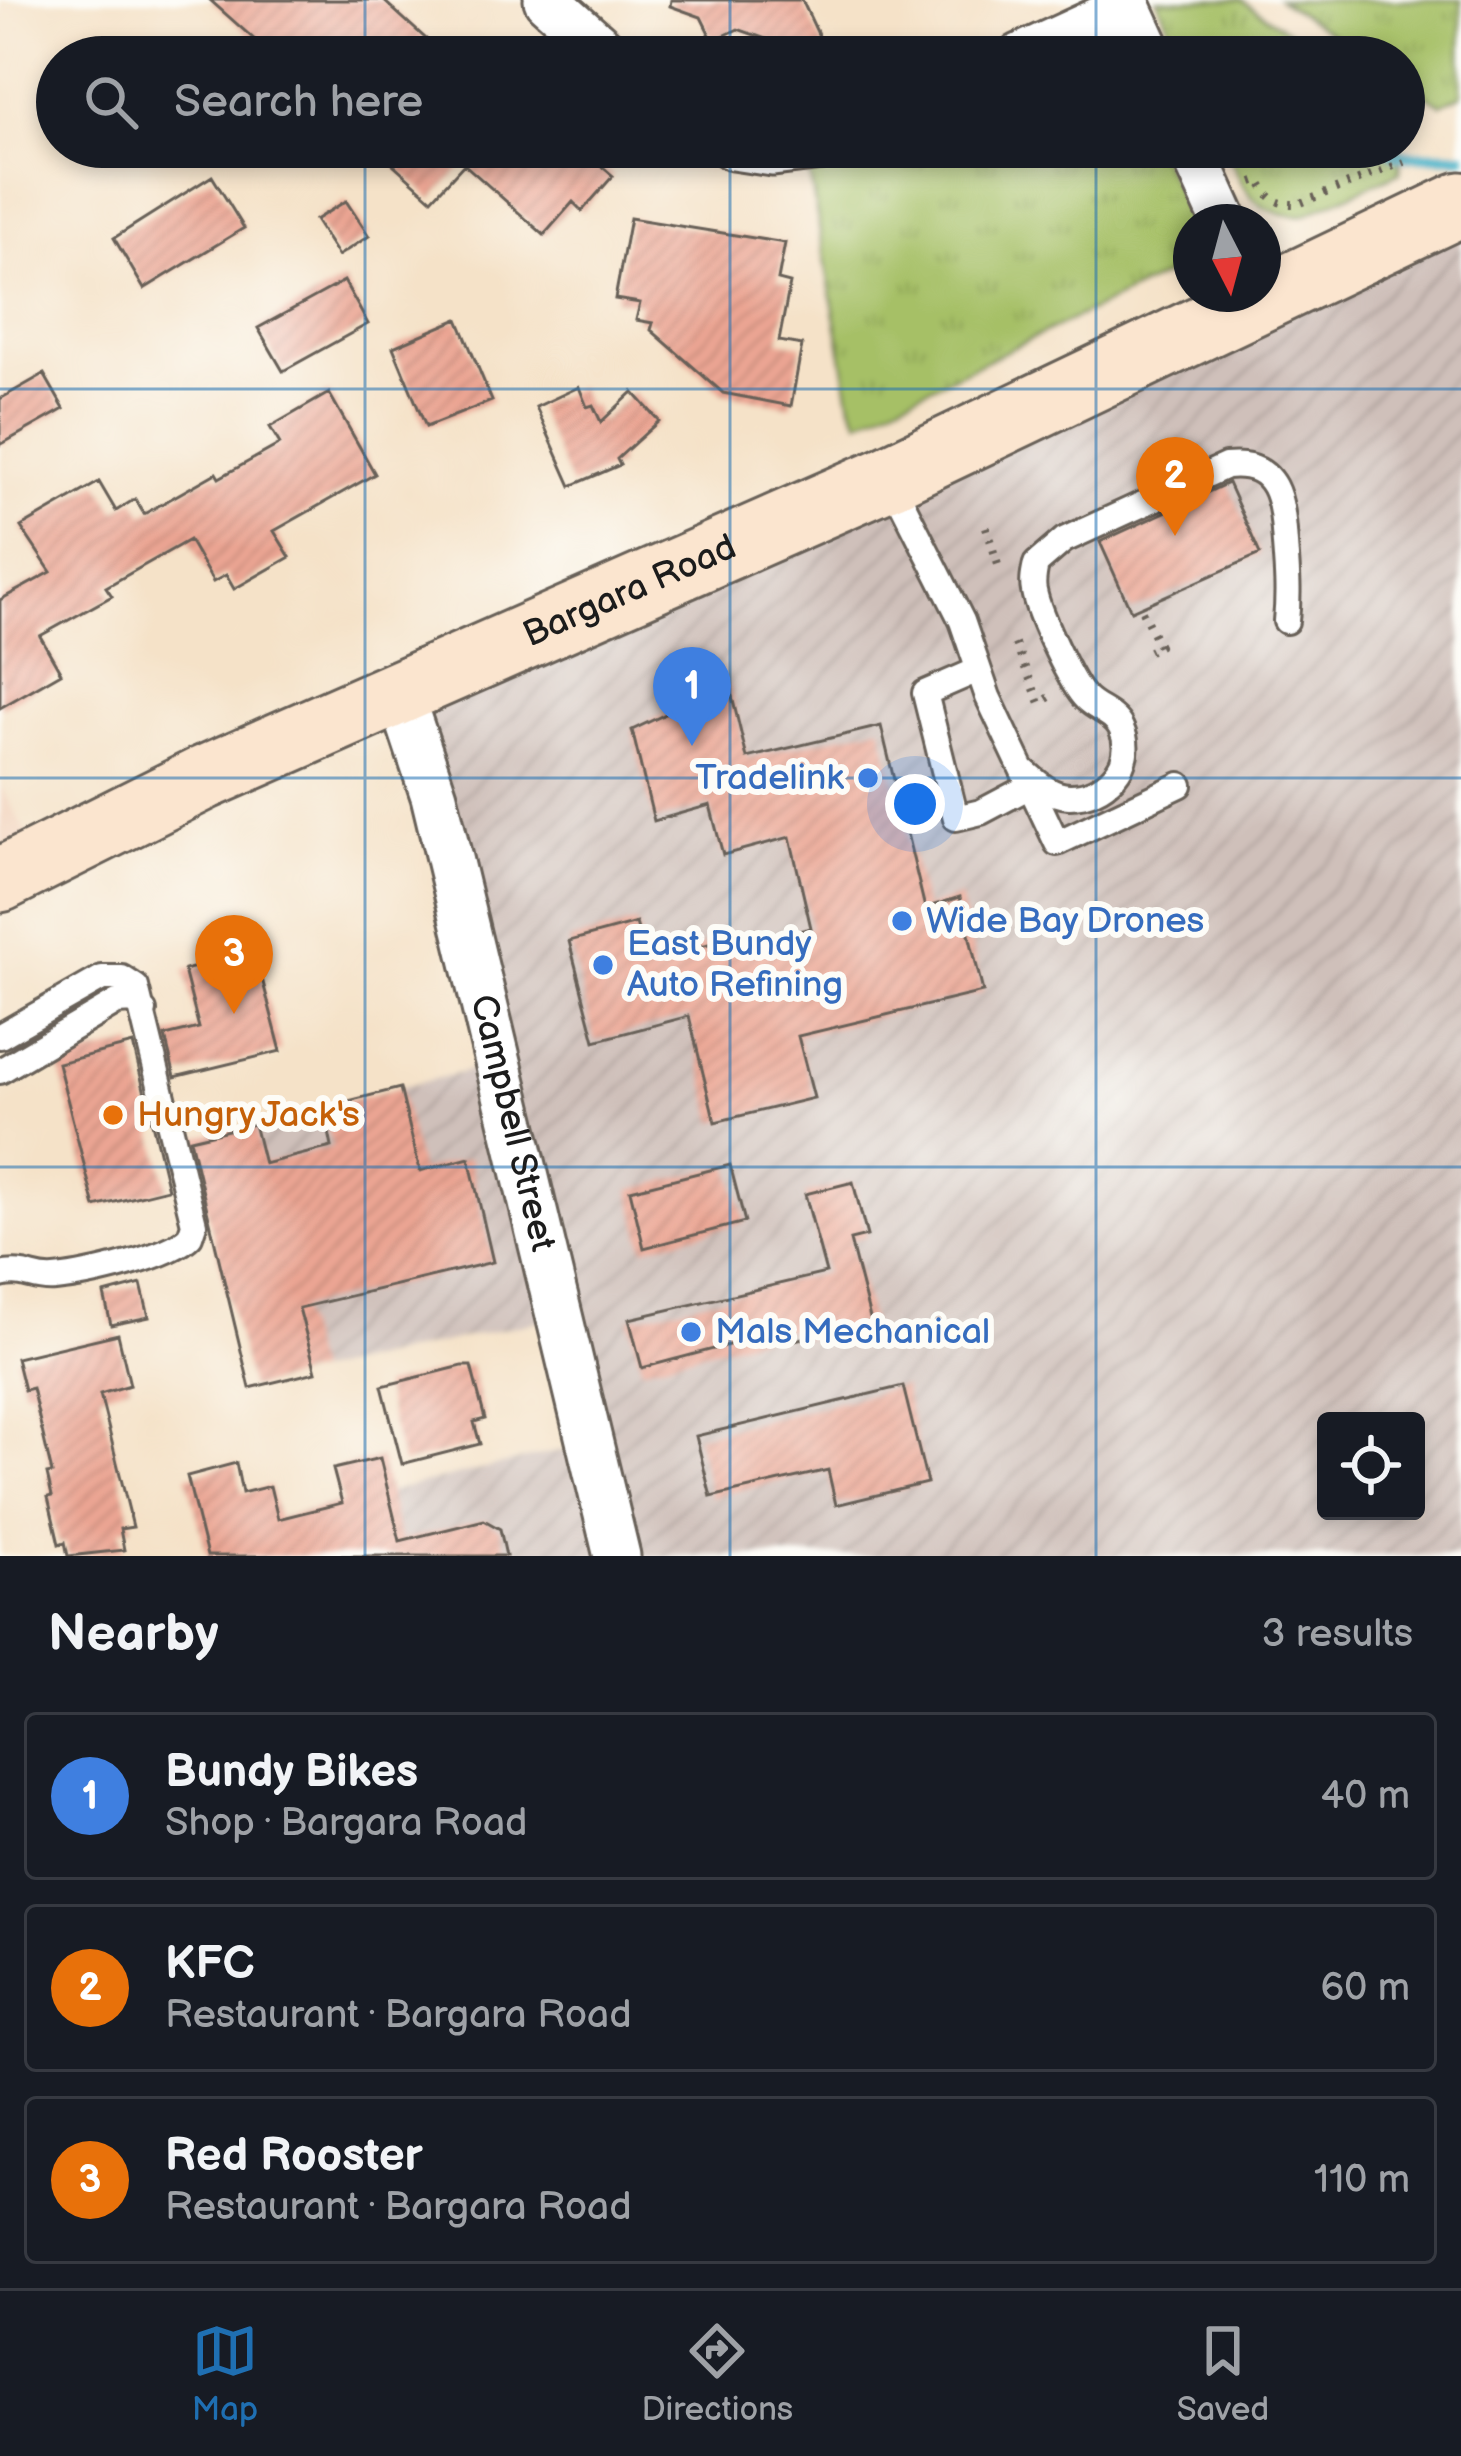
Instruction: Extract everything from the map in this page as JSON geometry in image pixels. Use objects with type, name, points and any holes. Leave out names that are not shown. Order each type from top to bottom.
[{"type":"main road","name":"Bargara Road","points":[[1281,286],[1461,204]]},
{"type":"main road","name":"Bargara Road","points":[[0,880],[204,778],[889,477],[1225,312]]},
{"type":"street","points":[[547,0],[587,36]]},
{"type":"street","points":[[1062,36],[1127,3],[1142,36]]},
{"type":"street","points":[[1201,168],[1217,204]]},
{"type":"street","name":"Campbell Street","points":[[399,691],[434,796],[617,1556]]},
{"type":"lane","points":[[1026,778],[1058,794],[1089,794],[1115,776],[1125,752],[1121,728],[1113,717],[1077,690],[1033,589],[1036,564],[1064,540],[1226,466],[1254,468],[1268,476],[1282,502],[1289,597],[1286,620]]},
{"type":"lane","points":[[889,477],[962,621],[978,670],[1057,843],[1180,785]]},
{"type":"lane","points":[[978,670],[925,693],[956,818],[981,812],[1026,778]]},
{"type":"lane","points":[[0,1036],[102,978],[122,978],[136,987],[193,1213],[190,1236],[168,1251],[61,1278],[10,1273]]},
{"type":"lane","points":[[0,1071],[117,1002],[134,1001],[144,1011]]},
{"type":"path","points":[[1281,205],[1298,204],[1389,168]]},
{"type":"path","points":[[1228,204],[1259,180],[1268,197],[1279,204]]},
{"type":"path","points":[[1142,611],[1160,646],[1149,651]]},
{"type":"shaded area","points":[[1461,210],[1461,1556],[291,1556],[281,1517],[585,1445],[554,1317],[250,1388],[191,1139],[492,1065],[393,690],[1234,312],[1281,312],[1281,291]]},
{"type":"shaded area","points":[[0,785],[39,855],[0,876]]},
{"type":"green space","points":[[1157,0],[1241,0],[1296,36],[1173,36]]},
{"type":"green space","points":[[1279,0],[1461,0],[1461,95],[1441,104],[1425,94],[1425,36],[1335,36]]},
{"type":"green space","points":[[1166,168],[1183,204],[1173,204],[1173,272],[859,421],[851,405],[809,171]]},
{"type":"green space","points":[[1235,168],[1400,168],[1304,215],[1281,214],[1281,204],[1259,204]]},
{"type":"building","points":[[210,0],[383,0],[423,36],[250,36]]},
{"type":"building","points":[[671,0],[802,0],[819,36],[758,36],[738,29],[710,36],[701,17],[670,6]]},
{"type":"building","points":[[397,168],[460,168],[432,199]]},
{"type":"building","points":[[469,168],[604,168],[613,176],[582,211],[573,202],[544,235]]},
{"type":"building","points":[[212,176],[244,228],[144,289],[114,238]]},
{"type":"building","points":[[346,201],[369,236],[338,256],[315,220]]},
{"type":"building","points":[[630,218],[785,243],[778,280],[790,283],[779,341],[802,345],[791,406],[723,393],[651,330],[653,323],[636,320],[640,303],[615,299]]},
{"type":"building","points":[[344,281],[368,324],[283,371],[258,328]]},
{"type":"building","points":[[458,319],[492,401],[426,427],[393,347]]},
{"type":"building","points":[[44,374],[64,409],[0,445],[0,399]]},
{"type":"building","points":[[579,387],[587,407],[593,405],[601,422],[633,392],[659,421],[617,459],[620,465],[571,486],[536,407]]},
{"type":"building","points":[[329,393],[375,474],[274,531],[290,557],[234,589],[226,575],[213,582],[189,540],[106,587],[112,596],[40,636],[61,673],[0,708],[0,600],[51,572],[21,527],[99,482],[116,511],[135,499],[144,514],[280,444],[270,427]]},
{"type":"building","points":[[1228,483],[1260,554],[1131,611],[1100,542]]},
{"type":"building","points":[[729,684],[747,758],[881,726],[925,908],[960,897],[983,992],[798,1036],[814,1098],[715,1122],[689,1016],[595,1041],[569,941],[636,923],[647,960],[716,942],[718,951],[811,928],[790,837],[723,855],[710,805],[654,821],[632,730]]},
{"type":"building","points":[[255,952],[281,1051],[175,1077],[165,1036],[199,1028],[184,970]]},
{"type":"building","name":"Hungry Jack's","points":[[133,1044],[168,1189],[95,1207],[58,1063]]},
{"type":"building","points":[[400,1088],[420,1171],[469,1158],[493,1262],[299,1308],[316,1372],[250,1388],[190,1139],[254,1124],[264,1164],[332,1147],[324,1107]]},
{"type":"building","points":[[730,1165],[745,1222],[644,1248],[630,1190]]},
{"type":"building","points":[[853,1182],[867,1236],[850,1240],[871,1322],[795,1340],[793,1328],[642,1368],[629,1319],[826,1273],[805,1194]]},
{"type":"building","points":[[141,1284],[149,1317],[111,1325],[104,1294]]},
{"type":"building","points":[[118,1334],[130,1385],[100,1394],[133,1527],[120,1529],[124,1550],[68,1556],[65,1542],[59,1544],[48,1497],[52,1496],[47,1474],[52,1473],[32,1388],[24,1390],[16,1358]]},
{"type":"building","points":[[471,1366],[485,1419],[474,1422],[480,1444],[402,1464],[382,1386]]},
{"type":"building","points":[[903,1386],[927,1483],[836,1505],[828,1470],[711,1497],[696,1436]]},
{"type":"building","points":[[380,1458],[400,1541],[484,1520],[500,1529],[506,1556],[207,1556],[187,1476],[236,1463],[242,1493],[270,1486],[278,1519],[342,1503],[333,1469]]},
{"type":"waterway","points":[[1425,155],[1461,156]]},
{"type":"place","name":"KFC","points":[[1175,536]]},
{"type":"place","name":"Bundy Bikes","points":[[692,746]]},
{"type":"place","name":"Tradelink","points":[[868,778]]},
{"type":"place","name":"Wide Bay Drones","points":[[902,921]]},
{"type":"place","name":"East Bundy Auto Refining","points":[[603,965]]},
{"type":"place","name":"Red Rooster","points":[[234,1014]]},
{"type":"place","name":"Hungry Jack's","points":[[113,1115]]},
{"type":"place","name":"Mals Mechanical","points":[[691,1332]]}]
